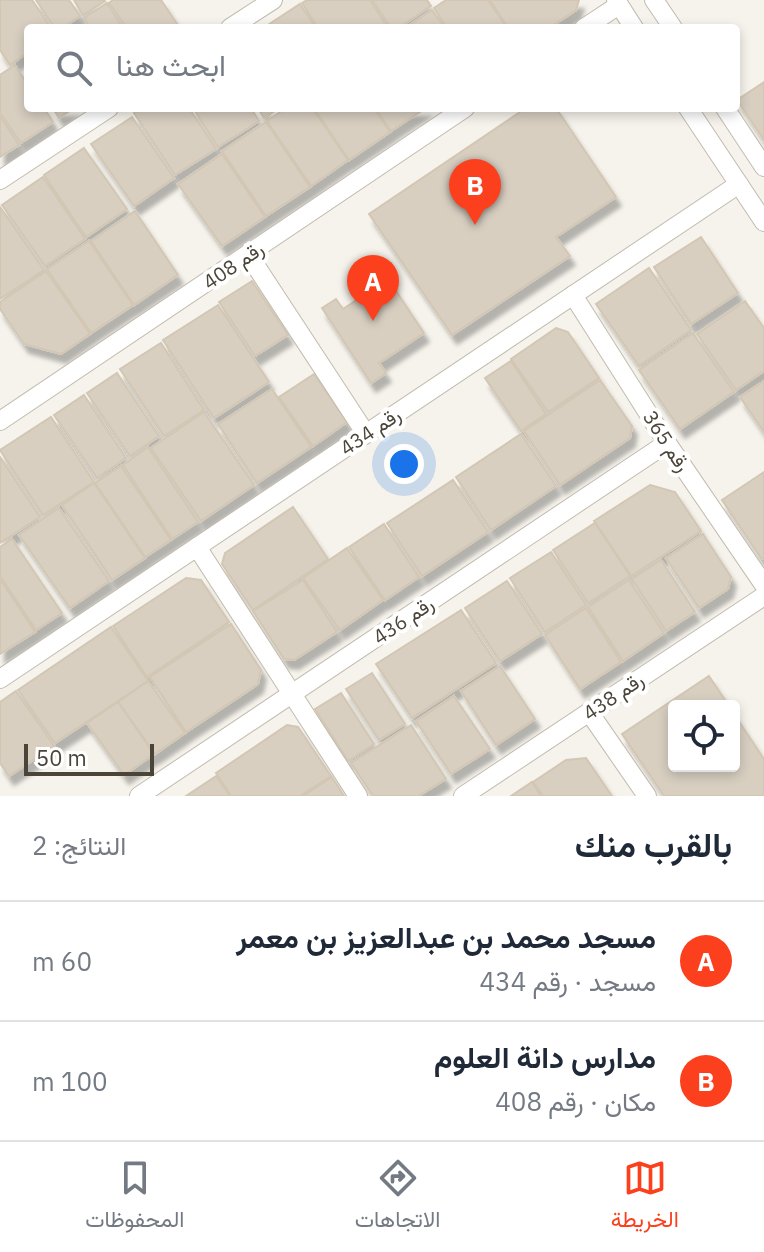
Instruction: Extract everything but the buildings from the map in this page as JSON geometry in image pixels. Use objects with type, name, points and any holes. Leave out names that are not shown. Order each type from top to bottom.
[{"type":"street","points":[[236,24],[273,0]]},
{"type":"street","points":[[654,0],[670,24]]},
{"type":"street","points":[[589,24],[617,2],[631,24]]},
{"type":"street","points":[[0,180],[103,112]]},
{"type":"street","name":"رقم 408","points":[[0,421],[459,112]]},
{"type":"street","points":[[691,112],[764,222]]},
{"type":"street","points":[[728,112],[764,167]]},
{"type":"street","name":"رقم 434","points":[[0,679],[573,295],[741,186],[764,175]]},
{"type":"street","points":[[248,254],[366,434]]},
{"type":"street","name":"رقم 365","points":[[573,295],[667,443],[764,585]]},
{"type":"street","name":"رقم 436","points":[[139,796],[667,443]]},
{"type":"street","points":[[197,547],[358,796]]},
{"type":"street","name":"رقم 438","points":[[465,795],[764,596]]},
{"type":"street","points":[[589,712],[647,796]]},
{"type":"place","name":"مدارس دانة العلوم","points":[[475,225]]},
{"type":"place","name":"مسجد محمد بن عبدالعزيز بن معمر","points":[[373,321]]}]
